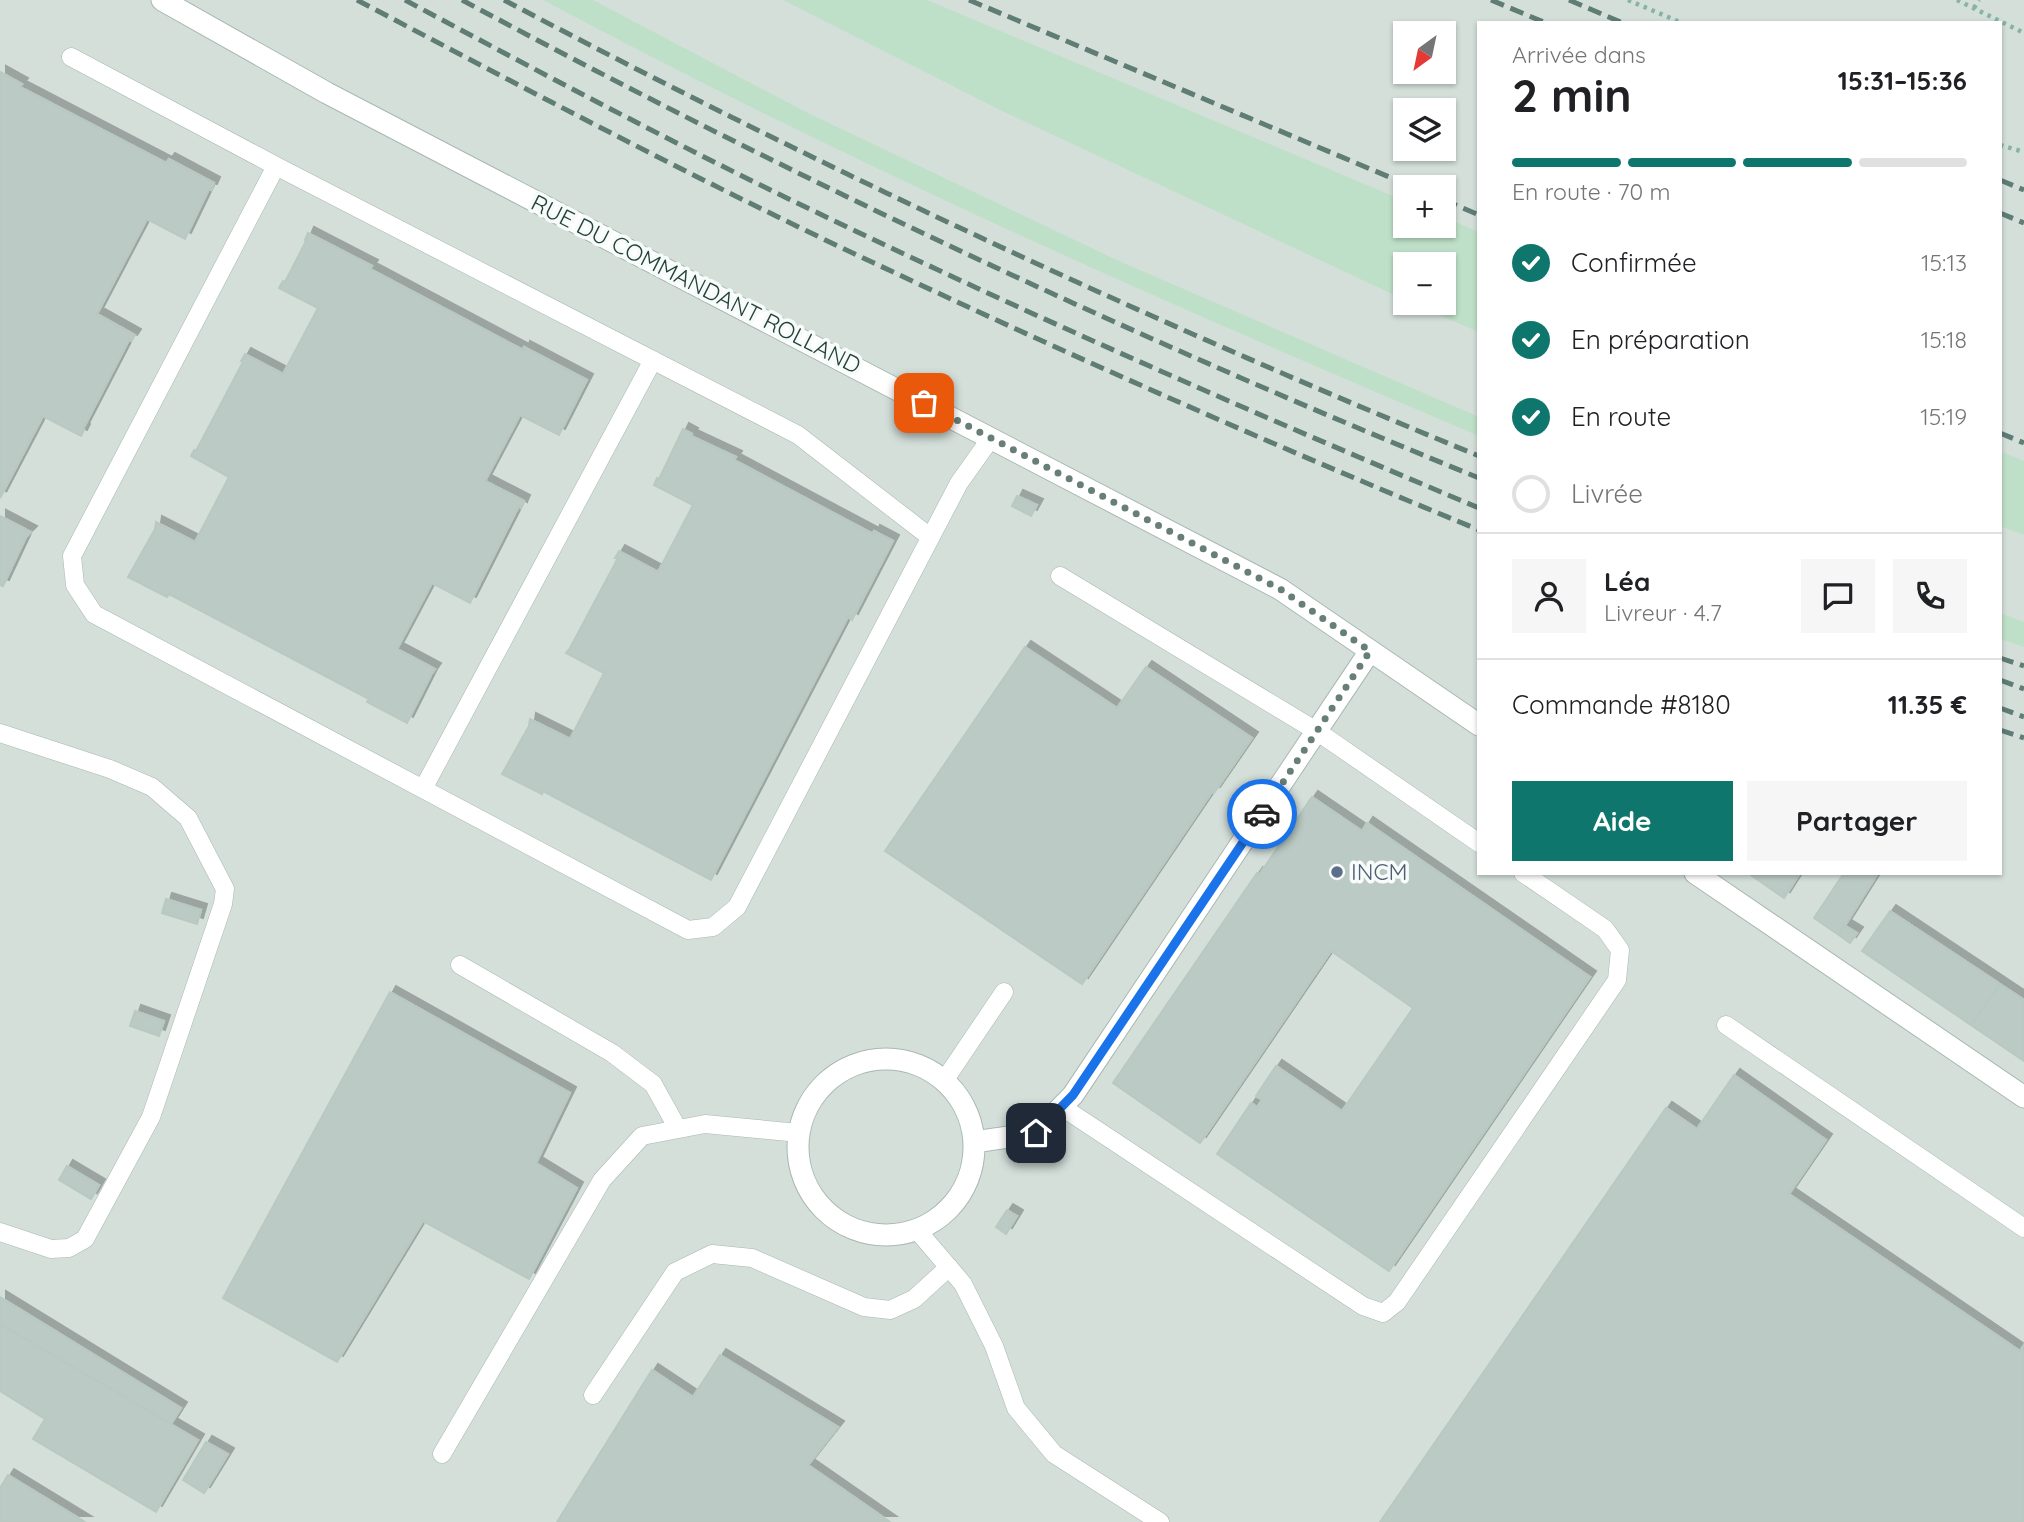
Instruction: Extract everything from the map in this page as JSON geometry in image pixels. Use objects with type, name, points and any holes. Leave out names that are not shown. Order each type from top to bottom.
[{"type":"street","name":"RUE DU COMMANDANT ROLLAND","points":[[162,0],[327,93],[1280,589],[1477,724]]},
{"type":"street","points":[[974,1142],[1036,1133],[1073,1095],[1370,651]]},
{"type":"street","points":[[1698,875],[2024,1097]]},
{"type":"street","points":[[872,1059],[895,1059],[918,1064],[939,1075],[944,1081],[955,1091],[967,1111],[974,1142],[974,1157],[968,1181],[956,1201],[938,1218],[917,1230],[894,1235],[869,1233],[846,1225],[827,1212],[813,1195],[803,1175],[798,1154],[799,1133],[805,1112],[816,1093],[831,1077],[849,1066],[872,1059]]},
{"type":"lane","points":[[71,57],[276,166],[798,435],[930,537]]},
{"type":"lane","points":[[276,166],[72,556],[75,585],[94,614],[688,930],[713,927],[737,907],[959,483],[991,438]]},
{"type":"lane","points":[[423,789],[653,360]]},
{"type":"lane","points":[[1060,576],[1318,732],[1477,842]]},
{"type":"lane","points":[[0,733],[110,769],[152,787],[188,818],[225,889],[223,904],[159,1096],[85,1239],[68,1248],[51,1248],[0,1232]]},
{"type":"lane","points":[[1062,1107],[1363,1306],[1383,1313],[1397,1302],[1617,980],[1620,950],[1605,929],[1526,875]]},
{"type":"lane","points":[[460,965],[612,1054],[653,1084],[678,1129]]},
{"type":"lane","points":[[944,1081],[1004,992]]},
{"type":"lane","points":[[1726,1025],[2024,1228]]},
{"type":"lane","points":[[442,1454],[602,1180],[642,1136],[705,1124],[799,1133]]},
{"type":"lane","points":[[917,1230],[963,1284],[993,1346],[1016,1408],[1054,1454],[1160,1522]]},
{"type":"lane","points":[[593,1395],[675,1272],[712,1254],[752,1258],[864,1307],[890,1310],[914,1300],[950,1267]]},
{"type":"path","points":[[1628,0],[1677,21]]},
{"type":"path","points":[[1957,0],[2000,21]]},
{"type":"path","points":[[1975,8],[1979,0]]},
{"type":"path","points":[[2002,22],[2024,33]]},
{"type":"path","points":[[2002,146],[2024,152]]},
{"type":"shaded area","points":[[0,0],[2024,0],[2024,1522],[0,1522]]},
{"type":"green space","points":[[543,0],[593,0],[806,112],[1119,261],[1477,416],[1477,435],[1006,229],[657,60]]},
{"type":"green space","points":[[783,0],[927,0],[1393,196],[1393,238],[1456,238],[1456,222],[1477,231],[1477,331],[1439,315],[1456,315],[1456,252],[1393,252],[1393,294],[1000,110]]},
{"type":"green space","points":[[2002,452],[2024,461],[2024,535],[2002,527]]},
{"type":"green space","points":[[2002,614],[2024,622],[2024,647],[2002,640]]},
{"type":"building","points":[[0,72],[22,84],[20,87],[166,163],[169,159],[214,183],[185,239],[147,219],[97,314],[135,335],[129,340],[81,436],[43,416],[0,498]]},
{"type":"building","points":[[308,233],[523,350],[524,347],[587,380],[559,435],[520,415],[485,481],[524,501],[470,603],[432,583],[397,649],[435,669],[407,723],[367,702],[369,699],[169,594],[167,597],[128,577],[155,529],[156,522],[195,542],[229,477],[191,456],[194,450],[196,451],[245,354],[283,374],[318,308],[279,288],[283,281],[285,282]]},
{"type":"building","points":[[683,429],[692,434],[691,436],[736,457],[734,460],[873,534],[874,531],[893,541],[852,620],[848,617],[711,880],[543,791],[542,794],[502,774],[529,726],[530,719],[570,739],[604,673],[566,653],[618,558],[615,558],[619,551],[658,572],[693,505],[654,485]]},
{"type":"building","points":[[1017,496],[1037,505],[1031,516],[1012,506]]},
{"type":"building","points":[[0,516],[31,532],[26,537],[3,586],[0,585]]},
{"type":"building","points":[[1025,647],[1117,708],[1146,667],[1252,738],[1214,793],[1212,792],[1082,984],[885,851]]},
{"type":"building","points":[[1312,797],[1362,831],[1367,823],[1590,977],[1389,1271],[1217,1154],[1251,1103],[1257,1107],[1262,1100],[1256,1096],[1276,1066],[1342,1111],[1413,1008],[1331,951],[1200,1143],[1113,1083]]},
{"type":"building","points":[[1751,875],[1799,875],[1784,898]]},
{"type":"building","points":[[1843,875],[1877,875],[1839,935],[1814,918]]},
{"type":"building","points":[[166,899],[201,910],[197,924],[162,913]]},
{"type":"building","points":[[1890,911],[2000,984],[1971,1025],[1862,951]]},
{"type":"building","points":[[1844,925],[1857,933],[1850,943],[1839,935]]},
{"type":"building","points":[[2000,984],[2024,1000],[2024,1061],[1971,1025]]},
{"type":"building","points":[[390,992],[570,1093],[536,1163],[577,1188],[529,1279],[423,1221],[337,1362],[223,1298]]},
{"type":"building","points":[[135,1011],[164,1021],[159,1036],[130,1026]]},
{"type":"building","points":[[1734,1075],[1826,1140],[1789,1194],[2020,1351],[2024,1345],[2024,1522],[1380,1522],[1666,1108],[1697,1129]]},
{"type":"building","points":[[67,1166],[99,1185],[91,1199],[59,1180]]},
{"type":"building","points":[[1007,1210],[1017,1216],[1006,1234],[996,1227]]},
{"type":"building","points":[[0,1297],[181,1408],[171,1424],[0,1324]]},
{"type":"building","points":[[0,1324],[198,1440],[156,1512],[33,1439],[45,1419],[0,1391]]},
{"type":"building","points":[[720,1355],[838,1427],[808,1465],[890,1522],[557,1522],[652,1370],[693,1397]]},
{"type":"building","points":[[206,1442],[228,1454],[204,1493],[183,1480]]},
{"type":"building","points":[[8,1475],[85,1522],[0,1522],[0,1488]]},
{"type":"railway","points":[[357,0],[679,167],[874,263],[1175,400],[1477,529]]},
{"type":"railway","points":[[405,0],[696,153],[921,262],[1199,388],[1477,507]]},
{"type":"railway","points":[[462,0],[711,130],[964,253],[1220,369],[1477,477]]},
{"type":"railway","points":[[504,0],[743,123],[986,240],[1231,351],[1477,455]]},
{"type":"railway","points":[[969,0],[1393,179]]},
{"type":"railway","points":[[1491,0],[1541,21]]},
{"type":"railway","points":[[1569,0],[1618,21]]},
{"type":"railway","points":[[2002,181],[2024,190]]},
{"type":"railway","points":[[1456,205],[1477,214]]},
{"type":"railway","points":[[2002,214],[2024,223]]},
{"type":"railway","points":[[2002,434],[2024,443]]},
{"type":"railway","points":[[2002,659],[2024,666]]},
{"type":"railway","points":[[2002,681],[2024,689]]},
{"type":"railway","points":[[2002,709],[2024,717]]},
{"type":"railway","points":[[2002,731],[2024,738]]},
{"type":"way so far","points":[[924,403],[1280,589],[1370,651],[1262,814]]},
{"type":"place","name":"INCM","points":[[1337,872]]},
{"type":"route","points":[[1036,1133],[1073,1095],[1262,814]]}]
